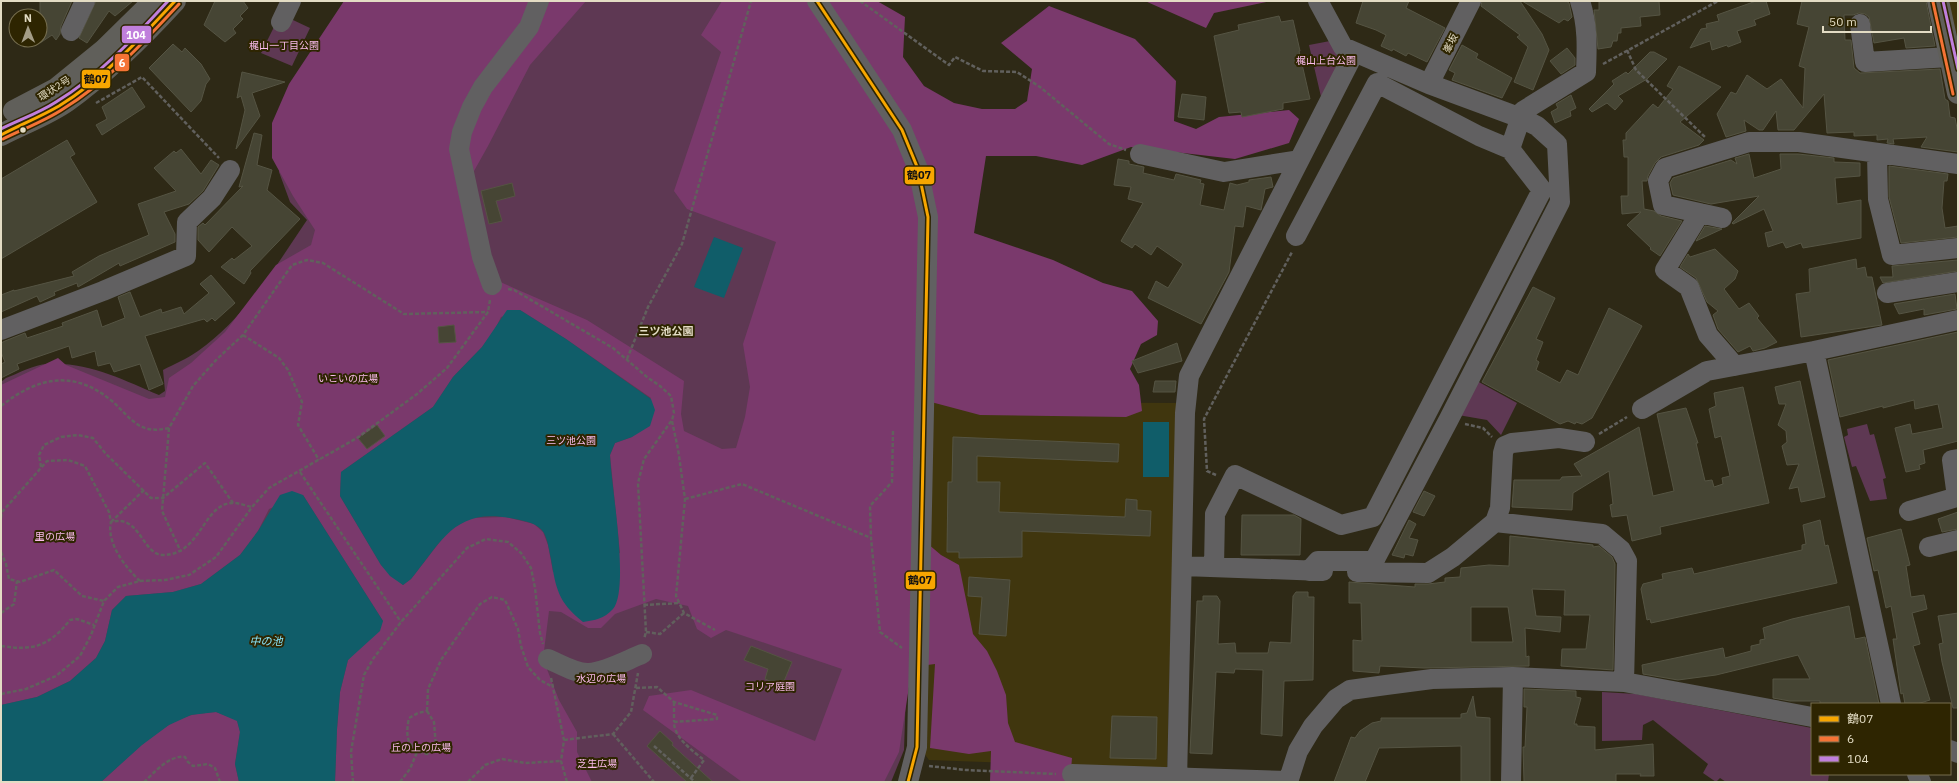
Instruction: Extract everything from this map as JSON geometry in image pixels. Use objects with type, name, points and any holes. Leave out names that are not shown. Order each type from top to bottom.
[{"type":"main road","name":"環状2号","points":[[1,119],[56,89],[104,50],[154,1]]},
{"type":"main road","name":"環状2号","points":[[1,135],[65,102],[106,69],[144,35],[175,1]]},
{"type":"main road","points":[[1938,1],[1958,94]]},
{"type":"street","points":[[70,31],[85,1]]},
{"type":"street","points":[[282,22],[291,1]]},
{"type":"street","points":[[492,285],[482,257],[459,149],[462,132],[472,107],[483,87],[529,27],[539,1]]},
{"type":"street","points":[[817,1],[902,130],[918,169],[928,217],[917,747],[911,773]]},
{"type":"street","points":[[1309,571],[1318,560],[1374,562],[1449,420],[1560,202],[1557,144],[1542,130],[1521,118],[1429,84],[1342,47],[1318,1]]},
{"type":"street","name":"峯坂","points":[[1429,84],[1471,1]]},
{"type":"street","points":[[1510,149],[1523,111],[1586,72],[1587,32],[1580,1]]},
{"type":"street","points":[[1860,24],[1865,62],[1950,57]]},
{"type":"street","points":[[1177,779],[1183,566],[1185,413],[1189,376],[1354,52]]},
{"type":"street","points":[[1214,567],[1215,514],[1235,475],[1341,525],[1373,517],[1542,190],[1510,149],[1479,136],[1377,83],[1296,236]]},
{"type":"street","points":[[1722,218],[1663,205],[1658,181],[1665,168],[1749,142],[1799,142],[1876,154],[1958,164]]},
{"type":"street","points":[[1140,154],[1224,172],[1299,160]]},
{"type":"street","points":[[1876,154],[1878,199],[1892,255],[1958,248]]},
{"type":"street","points":[[1,330],[103,291],[186,256],[187,222],[212,198],[230,170]]},
{"type":"street","points":[[1700,214],[1665,270],[1689,287],[1708,335],[1735,366]]},
{"type":"street","points":[[1887,293],[1958,282]]},
{"type":"street","points":[[1642,409],[1707,371],[1814,351],[1958,320]]},
{"type":"street","points":[[1814,351],[1891,703]]},
{"type":"street","points":[[1183,566],[1309,571],[1428,573],[1453,558],[1495,522],[1500,508],[1503,453],[1505,446],[1559,438],[1585,442]]},
{"type":"street","points":[[1909,511],[1957,497],[1952,460],[1958,459]]},
{"type":"street","points":[[1495,522],[1602,534],[1621,550],[1627,561],[1624,682]]},
{"type":"street","points":[[1929,546],[1958,540]]},
{"type":"street","points":[[548,659],[570,668],[589,673],[613,666],[642,654]]},
{"type":"street","points":[[1511,782],[1513,677]]},
{"type":"street","points":[[1072,774],[1177,779],[1288,781],[1298,751],[1313,726],[1336,699],[1350,690],[1432,679],[1513,677],[1624,682],[1811,717]]},
{"type":"path","points":[[627,359],[648,307],[682,244],[751,1]]},
{"type":"path","points":[[860,1],[949,65],[955,57],[983,71],[1017,72],[1040,87],[1109,144],[1140,154]]},
{"type":"path","points":[[1586,72],[1718,1]]},
{"type":"path","points":[[1627,50],[1636,70],[1720,151]]},
{"type":"path","points":[[94,104],[142,77],[230,170]]},
{"type":"path","points":[[1231,483],[1207,470],[1204,419],[1298,242],[1296,236]]},
{"type":"path","points":[[181,552],[162,511],[169,428],[193,386],[217,359],[243,335],[292,265],[307,260],[323,263],[404,314],[488,312]]},
{"type":"path","points":[[1,694],[26,689],[56,676],[80,656],[104,601],[118,587],[140,581],[165,580],[189,574],[216,557],[252,507],[269,488],[300,472],[357,438],[417,394],[447,368],[488,312],[492,285],[514,290],[613,348],[671,396],[674,413],[672,420],[644,459],[638,483],[646,632],[631,712],[613,734],[564,740]]},
{"type":"path","points":[[243,335],[278,358],[288,370],[302,402],[298,424],[319,460]]},
{"type":"path","points":[[1,406],[15,395],[37,384],[51,381],[72,381],[95,390],[111,400],[134,423],[150,430],[169,428]]},
{"type":"path","points":[[1585,442],[1642,409]]},
{"type":"path","points":[[672,420],[685,498],[676,596],[684,613],[715,630]]},
{"type":"path","points":[[1462,423],[1483,428],[1497,442]]},
{"type":"path","points":[[893,431],[892,482],[870,506],[871,538],[880,632],[918,661]]},
{"type":"path","points":[[41,467],[39,455],[44,445],[61,437],[78,435],[93,438],[106,454],[151,498],[163,498],[205,463],[233,503]]},
{"type":"path","points":[[1,518],[2,512],[47,461],[68,460],[85,466],[109,512],[111,522],[109,530],[116,548],[127,569],[140,581]]},
{"type":"path","points":[[300,472],[401,622]]},
{"type":"path","points":[[685,498],[742,484],[871,538]]},
{"type":"path","points":[[111,522],[144,490]]},
{"type":"path","points":[[111,522],[118,520],[128,522],[159,556],[172,555],[181,552],[188,547],[218,508],[233,503],[252,507]]},
{"type":"path","points":[[353,782],[351,752],[364,675],[373,659],[401,622],[467,548],[486,538],[508,542],[521,553],[531,568],[535,588],[540,633],[548,659],[552,687],[564,740],[561,761],[567,782]]},
{"type":"path","points":[[1,552],[6,564],[9,579],[20,582],[54,570],[82,596],[104,601]]},
{"type":"path","points":[[1,613],[14,604],[17,581]]},
{"type":"path","points":[[427,711],[418,713],[409,718],[407,730],[408,741],[417,752],[427,754],[436,747],[434,722],[427,711],[428,689],[441,660],[480,604],[492,597],[505,600],[518,629],[521,646],[528,667],[540,680],[552,687]]},
{"type":"path","points":[[644,605],[679,602]]},
{"type":"path","points":[[646,632],[660,634],[684,613]]},
{"type":"path","points":[[1,646],[17,648],[41,646],[57,636],[70,620],[77,619],[94,625]]},
{"type":"path","points":[[636,688],[657,687],[674,702],[717,715],[717,719],[674,722]]},
{"type":"path","points":[[674,702],[674,726],[687,747],[704,760],[691,778]]},
{"type":"path","points":[[613,734],[654,782]]},
{"type":"path","points":[[654,746],[695,782]]},
{"type":"path","points":[[400,782],[410,769],[417,752]]},
{"type":"path","points":[[144,782],[164,764],[178,756],[185,757],[193,766],[208,764],[215,768],[220,782]]},
{"type":"path","points":[[468,782],[485,765],[502,759],[525,763],[561,761]]},
{"type":"path","points":[[911,773],[966,770],[1072,774]]},
{"type":"shaded area","points":[[1945,1],[1958,1],[1958,61]]},
{"type":"shaded area","points":[[932,402],[1177,403],[1167,769],[929,760],[924,753]]},
{"type":"green space","name":"三ツ池公園","points":[[344,1],[586,1],[530,65],[460,196],[482,274],[587,320],[684,381],[681,414],[684,431],[722,449],[736,448],[745,417],[750,387],[743,344],[776,242],[687,209],[674,191],[721,52],[701,35],[722,1],[877,1],[905,17],[903,57],[924,86],[954,103],[982,109],[1015,109],[1027,101],[1032,69],[1001,43],[1049,6],[1135,39],[1176,81],[1174,121],[1196,129],[1219,117],[1289,110],[1299,119],[1289,143],[1235,159],[1131,147],[1082,165],[1036,156],[986,156],[974,233],[1053,260],[1103,283],[1132,291],[1158,321],[1157,335],[1141,344],[1130,369],[1139,385],[1142,411],[1126,417],[980,415],[916,398],[914,532],[941,555],[959,565],[973,634],[987,651],[997,671],[1006,695],[1008,723],[1015,742],[1072,758],[1070,782],[990,782],[991,751],[969,754],[930,748],[935,664],[912,667],[899,752],[884,782],[742,782],[643,710],[649,696],[691,690],[815,741],[842,669],[726,630],[711,638],[697,629],[688,606],[656,599],[615,614],[601,628],[588,628],[561,612],[549,611],[543,659],[559,700],[577,732],[577,752],[592,782],[335,782],[340,692],[348,660],[383,621],[303,495],[269,509],[258,531],[240,555],[201,584],[173,592],[126,596],[112,610],[105,641],[96,658],[70,681],[37,697],[1,705],[1,385],[58,358],[66,365],[149,399],[165,397],[169,378],[191,363],[225,332],[276,265],[311,245],[315,230],[293,196],[272,158],[272,123],[289,84]],"holes":[[[520,310],[566,339],[651,398],[632,437],[615,443],[610,455],[620,553],[553,572],[548,545],[543,532],[534,524],[506,517],[471,518],[449,530],[411,579],[403,585],[381,565],[340,496],[341,472],[433,407],[453,377],[482,347],[495,329],[501,317]]]},
{"type":"green space","name":"三ツ池公園","points":[[351,1],[801,1],[908,631],[904,750],[891,782],[1,782],[1,382],[6,378],[42,364],[76,365],[105,373],[159,395],[165,391],[163,370],[198,351],[215,338],[245,308],[307,220],[290,202],[279,172],[299,86]]},
{"type":"green space","points":[[1145,1],[1271,1],[1214,13],[1206,28]]},
{"type":"green space","name":"梶山一丁目公園","points":[[293,20],[310,28],[292,66],[261,53],[276,23]]},
{"type":"green space","name":"梶山上台公園","points":[[1330,41],[1339,55],[1340,67],[1322,101],[1309,45]]},
{"type":"green space","points":[[1477,381],[1517,403],[1501,435],[1487,420],[1458,415]]},
{"type":"green space","points":[[1867,424],[1870,435],[1874,434],[1886,478],[1883,479],[1887,499],[1870,501],[1856,466],[1852,467],[1844,437],[1848,435],[1847,429]]},
{"type":"green space","points":[[1602,692],[1636,694],[1811,728],[1811,775],[1829,775],[1828,782],[1726,782],[1720,778],[1716,782],[1703,773],[1708,764],[1653,720],[1643,725],[1642,740],[1602,741]]},
{"type":"green space","points":[[216,712],[237,720],[240,732],[235,764],[239,782],[101,782],[143,744],[167,726],[192,715]]},
{"type":"water","points":[[714,237],[743,248],[724,298],[694,287]]},
{"type":"water","points":[[507,310],[520,310],[566,339],[651,399],[655,410],[650,426],[632,437],[615,443],[610,455],[620,559],[620,581],[618,598],[613,609],[603,617],[595,620],[583,622],[568,608],[563,601],[557,587],[544,533],[535,525],[519,520],[495,516],[478,517],[464,522],[442,539],[411,579],[403,585],[390,576],[381,565],[340,496],[341,472],[433,407],[453,377],[482,347]]},
{"type":"water","points":[[1143,422],[1169,422],[1169,477],[1143,477]]},
{"type":"water","name":"中の池","points":[[292,491],[303,495],[383,621],[380,631],[348,660],[340,692],[335,782],[239,782],[235,764],[240,732],[237,721],[216,712],[191,715],[169,725],[142,745],[101,782],[1,782],[1,705],[37,697],[70,681],[96,658],[105,641],[112,610],[126,596],[173,592],[201,584],[240,555],[258,531],[280,495]]},
{"type":"building","points":[[40,1],[72,1],[61,26],[60,34],[56,40],[52,35],[48,38],[48,8],[40,8]]},
{"type":"building","points":[[96,1],[133,1],[115,16],[109,11],[87,43],[79,38]]},
{"type":"building","points":[[215,1],[243,1],[248,8],[240,16],[243,19],[233,29],[236,33],[225,42],[204,25]]},
{"type":"building","points":[[1363,1],[1409,1],[1406,8],[1445,28],[1427,62],[1408,53],[1406,56],[1393,49],[1392,51],[1381,46],[1386,35],[1356,23]]},
{"type":"building","points":[[1482,1],[1520,1],[1542,34],[1549,50],[1533,90],[1514,82],[1528,47],[1517,37],[1520,35],[1481,6]]},
{"type":"building","points":[[1522,1],[1566,1],[1569,3],[1572,17],[1568,21],[1564,19],[1559,23]]},
{"type":"building","points":[[1599,1],[1659,1],[1660,15],[1640,17],[1641,26],[1621,28],[1621,33],[1618,33],[1617,41],[1613,41],[1611,47],[1598,49],[1594,10],[1599,10]]},
{"type":"building","points":[[1756,1],[1766,1],[1770,14],[1754,20],[1756,25],[1737,31],[1741,42],[1728,47],[1727,45],[1712,50],[1710,41],[1690,48],[1701,29],[1707,28],[1706,24],[1719,21],[1717,15]]},
{"type":"building","points":[[1802,1],[1926,1],[1935,46],[1906,48],[1904,38],[1874,43],[1869,17],[1865,14],[1859,13],[1844,15],[1845,40],[1851,40],[1854,68],[1860,73],[1940,69],[1945,99],[1948,101],[1950,117],[1955,118],[1958,133],[1958,152],[1921,147],[1927,137],[1893,139],[1894,144],[1887,143],[1888,139],[1877,140],[1877,135],[1854,136],[1854,132],[1827,133],[1824,94],[1794,130],[1778,130],[1776,111],[1763,130],[1759,130],[1744,120],[1746,131],[1726,137],[1717,114],[1731,92],[1736,94],[1747,75],[1767,89],[1781,79],[1803,108],[1805,68],[1799,66],[1809,27],[1797,24]]},
{"type":"building","points":[[1279,16],[1281,22],[1293,20],[1310,99],[1283,103],[1283,109],[1242,117],[1241,112],[1229,113],[1214,36],[1239,30],[1238,25]]},
{"type":"building","points":[[173,44],[182,52],[185,48],[201,64],[210,79],[206,84],[201,101],[191,112],[149,68]]},
{"type":"building","points":[[1462,45],[1478,54],[1476,58],[1512,78],[1502,98],[1452,80],[1455,73],[1449,70]]},
{"type":"building","points":[[1567,48],[1575,58],[1575,65],[1561,74],[1550,61]]},
{"type":"building","points":[[1650,52],[1654,52],[1667,59],[1647,79],[1618,96],[1623,101],[1615,110],[1607,103],[1592,112],[1589,109],[1614,84],[1612,81],[1626,72],[1628,74]]},
{"type":"building","points":[[1679,66],[1721,87],[1680,122],[1704,140],[1699,145],[1661,157],[1655,163],[1647,181],[1642,181],[1644,209],[1654,211],[1661,216],[1682,221],[1660,256],[1650,249],[1651,248],[1627,225],[1641,212],[1622,214],[1621,196],[1628,196],[1628,157],[1624,157],[1623,140],[1626,140],[1626,133],[1653,104],[1658,108],[1673,89],[1667,86]]},
{"type":"building","points":[[242,72],[285,82],[252,93],[260,116],[236,149],[245,110],[241,96],[237,98]]},
{"type":"building","points":[[132,87],[145,107],[102,135],[96,125],[107,119],[102,107]]},
{"type":"building","points":[[1182,94],[1206,97],[1204,120],[1178,117]]},
{"type":"building","points":[[1571,95],[1576,108],[1570,111],[1571,116],[1555,123],[1551,112],[1558,108],[1556,104]]},
{"type":"building","points":[[254,133],[262,135],[257,165],[272,170],[267,190],[300,219],[250,271],[251,273],[244,284],[221,267],[232,258],[234,260],[252,246],[232,227],[209,252],[198,240],[198,227],[203,223],[205,225],[243,186],[239,187]]},
{"type":"building","points":[[67,140],[75,154],[70,157],[97,202],[1,259],[1,179]]},
{"type":"building","points":[[181,149],[201,174],[211,160],[219,165],[203,191],[189,204],[164,212],[175,234],[175,242],[120,266],[119,263],[78,287],[77,283],[54,292],[55,295],[40,302],[37,296],[1,312],[1,295],[14,290],[74,276],[72,272],[99,256],[149,235],[138,204],[176,191],[154,168],[174,151],[176,153]]},
{"type":"building","points":[[1749,154],[1754,178],[1781,169],[1780,154],[1798,154],[1834,158],[1834,162],[1860,163],[1860,176],[1835,178],[1837,204],[1861,200],[1861,238],[1803,248],[1801,243],[1786,248],[1783,242],[1768,247],[1765,233],[1773,231],[1764,209],[1733,224],[1732,223],[1759,196],[1711,204],[1673,195],[1670,183],[1673,178],[1731,160],[1737,164],[1735,158]]},
{"type":"building","points":[[1118,159],[1129,161],[1129,164],[1144,167],[1143,173],[1174,180],[1176,174],[1201,180],[1200,183],[1204,184],[1200,205],[1224,210],[1230,183],[1237,185],[1249,182],[1249,180],[1271,177],[1273,187],[1265,189],[1261,210],[1246,206],[1243,227],[1235,226],[1229,272],[1201,324],[1148,298],[1156,281],[1168,288],[1183,264],[1157,246],[1151,255],[1135,244],[1132,248],[1121,241],[1143,203],[1128,199],[1131,187],[1114,185]]},
{"type":"building","points":[[1889,166],[1948,174],[1947,181],[1944,181],[1942,208],[1945,228],[1958,226],[1958,237],[1901,243],[1889,197]]},
{"type":"building","points":[[512,183],[515,196],[496,201],[502,221],[489,224],[481,191]]},
{"type":"building","points":[[1705,226],[1722,229],[1696,241]]},
{"type":"building","points":[[1715,249],[1738,271],[1735,279],[1724,289],[1739,309],[1749,303],[1759,316],[1757,318],[1777,342],[1765,348],[1753,351],[1750,346],[1738,352],[1718,329],[1713,315],[1718,311],[1707,302],[1696,278],[1680,267],[1688,254],[1690,257]]},
{"type":"building","points":[[1856,259],[1857,269],[1865,267],[1867,277],[1872,277],[1882,325],[1801,337],[1796,294],[1810,292],[1809,269]]},
{"type":"building","points":[[1958,260],[1958,271],[1883,283],[1880,277],[1893,277],[1892,266]]},
{"type":"building","points":[[211,275],[235,303],[215,321],[212,318],[207,322],[204,319],[145,336],[163,384],[149,390],[140,364],[114,372],[110,363],[98,366],[95,351],[72,358],[69,346],[17,364],[19,369],[1,378],[1,364],[5,362],[1,352],[1,343],[5,341],[25,333],[27,338],[63,326],[62,323],[97,310],[102,327],[125,318],[118,297],[130,292],[140,317],[161,309],[162,313],[181,307],[184,314],[209,293],[200,284]]},
{"type":"building","points":[[1533,287],[1555,298],[1536,339],[1543,342],[1536,360],[1539,362],[1536,370],[1560,383],[1567,370],[1578,375],[1609,308],[1642,326],[1592,418],[1582,424],[1576,422],[1575,424],[1568,421],[1560,424],[1482,382]]},
{"type":"building","points":[[1955,294],[1957,309],[1924,315],[1924,309],[1899,314],[1894,304]]},
{"type":"building","points":[[454,325],[456,342],[439,343],[438,327]]},
{"type":"building","points":[[1958,332],[1958,441],[1923,450],[1925,463],[1919,465],[1920,469],[1906,472],[1895,428],[1910,424],[1912,434],[1943,428],[1938,404],[1915,409],[1914,400],[1840,417],[1828,360]]},
{"type":"building","points":[[1177,343],[1182,361],[1138,373],[1132,361]]},
{"type":"building","points":[[1155,381],[1176,381],[1175,392],[1153,392]]},
{"type":"building","points":[[1800,381],[1825,497],[1801,502],[1798,487],[1789,489],[1799,464],[1787,465],[1782,446],[1787,442],[1786,431],[1778,425],[1786,404],[1779,404],[1775,387]]},
{"type":"building","points":[[1743,387],[1769,503],[1660,527],[1661,534],[1632,541],[1627,515],[1612,517],[1610,505],[1613,504],[1609,471],[1573,493],[1572,510],[1512,507],[1514,480],[1560,480],[1562,477],[1582,476],[1574,464],[1639,427],[1653,496],[1674,491],[1657,414],[1686,408],[1698,443],[1696,443],[1705,481],[1712,480],[1714,487],[1723,484],[1722,478],[1730,476],[1721,436],[1715,438],[1709,409],[1716,406],[1714,393]]},
{"type":"building","points":[[377,425],[385,436],[367,449],[358,438]]},
{"type":"building","points":[[953,437],[1119,444],[1118,462],[977,456],[977,482],[1000,482],[999,512],[1125,517],[1126,499],[1137,500],[1137,510],[1151,511],[1150,536],[1022,531],[1022,557],[959,558],[959,552],[947,552],[948,482],[952,482]]},
{"type":"building","points":[[1424,491],[1435,496],[1424,516],[1413,512]]},
{"type":"building","points":[[1958,512],[1958,529],[1942,532],[1938,519]]},
{"type":"building","points":[[1242,515],[1294,515],[1301,519],[1300,555],[1241,555]]},
{"type":"building","points":[[1409,520],[1416,524],[1409,538],[1418,540],[1413,556],[1405,554],[1404,558],[1392,555]]},
{"type":"building","points":[[1820,520],[1825,546],[1828,545],[1837,583],[1651,623],[1650,619],[1647,620],[1641,589],[1643,584],[1663,579],[1662,574],[1692,568],[1694,574],[1802,550],[1802,545],[1806,544],[1803,525]]},
{"type":"building","points":[[1901,529],[1910,565],[1906,566],[1911,597],[1924,595],[1927,609],[1912,613],[1920,644],[1913,646],[1930,700],[1920,703],[1905,703],[1903,693],[1901,694],[1893,639],[1897,639],[1891,606],[1886,608],[1878,570],[1874,571],[1867,538]]},
{"type":"building","points":[[1510,536],[1593,545],[1593,547],[1599,546],[1612,557],[1615,564],[1613,670],[1561,666],[1562,649],[1586,649],[1590,615],[1564,615],[1565,590],[1532,589],[1536,616],[1561,617],[1560,632],[1525,628],[1526,657],[1529,656],[1529,666],[1424,668],[1380,666],[1379,673],[1353,671],[1353,640],[1362,641],[1361,603],[1349,603],[1349,582],[1415,587],[1415,584],[1445,582],[1445,578],[1460,577],[1461,568],[1489,565],[1509,566]],"holes":[[[1471,607],[1508,607],[1513,642],[1471,642]]]},
{"type":"building","points":[[969,577],[1010,580],[1006,636],[979,634],[982,597],[968,596]]},
{"type":"building","points":[[1296,592],[1308,592],[1308,597],[1314,597],[1313,680],[1284,681],[1282,736],[1261,734],[1263,670],[1235,669],[1234,673],[1216,672],[1212,754],[1190,753],[1197,601],[1203,601],[1203,596],[1217,596],[1220,601],[1218,644],[1235,643],[1236,653],[1268,653],[1270,642],[1291,643],[1293,596]]},
{"type":"building","points":[[1849,606],[1855,639],[1865,637],[1879,703],[1820,703],[1820,701],[1790,701],[1773,698],[1773,679],[1810,679],[1798,655],[1716,675],[1678,680],[1643,674],[1642,665],[1723,648],[1725,658],[1751,651],[1751,646],[1760,644],[1760,640],[1765,639],[1763,628],[1792,619]]},
{"type":"building","points":[[1958,613],[1958,708],[1953,708],[1939,644],[1943,643],[1938,616]]},
{"type":"building","points":[[751,646],[792,662],[782,686],[765,679],[768,669],[744,660]]},
{"type":"building","points":[[1524,689],[1576,691],[1576,697],[1581,698],[1574,724],[1577,724],[1577,726],[1595,727],[1595,750],[1653,744],[1654,776],[1640,776],[1641,774],[1616,774],[1616,782],[1524,782],[1523,747],[1525,747],[1527,707],[1524,707]]},
{"type":"building","points":[[1473,696],[1476,717],[1490,718],[1490,782],[1461,782],[1461,746],[1379,748],[1365,782],[1334,782],[1351,737],[1355,738],[1360,731],[1372,723],[1381,721],[1381,718],[1461,718],[1461,714],[1467,713]]},
{"type":"building","points":[[1112,716],[1157,717],[1156,759],[1110,758]]},
{"type":"building","points":[[660,731],[673,743],[672,745],[713,782],[687,782],[647,746]]},
{"type":"transit line","name":"104","points":[[1,129],[36,113],[72,92],[116,55],[168,1]]},
{"type":"transit line","name":"鶴07","points":[[1,135],[45,114],[91,84],[135,44],[175,1]]},
{"type":"transit line","name":"鶴07","points":[[817,1],[902,130],[918,169],[928,217],[917,747],[908,782]]},
{"type":"transit line","name":"104","points":[[1943,1],[1958,69]]},
{"type":"transit line","name":"6","points":[[1933,2],[1953,94]]},
{"type":"transit line","name":"6","points":[[3,139],[56,113],[95,87],[139,47],[179,4]]},
{"type":"district","name":"三ツ池公園","points":[[666,331]]},
{"type":"park label","name":"いこいの広場","points":[[348,378]]},
{"type":"park label","name":"里の広場","points":[[55,536]]},
{"type":"park label","name":"水辺の広場","points":[[601,678]]},
{"type":"park label","name":"コリア庭園","points":[[770,686]]},
{"type":"park label","name":"丘の上の広場","points":[[421,747]]},
{"type":"park label","name":"芝生広場","points":[[597,763]]}]
